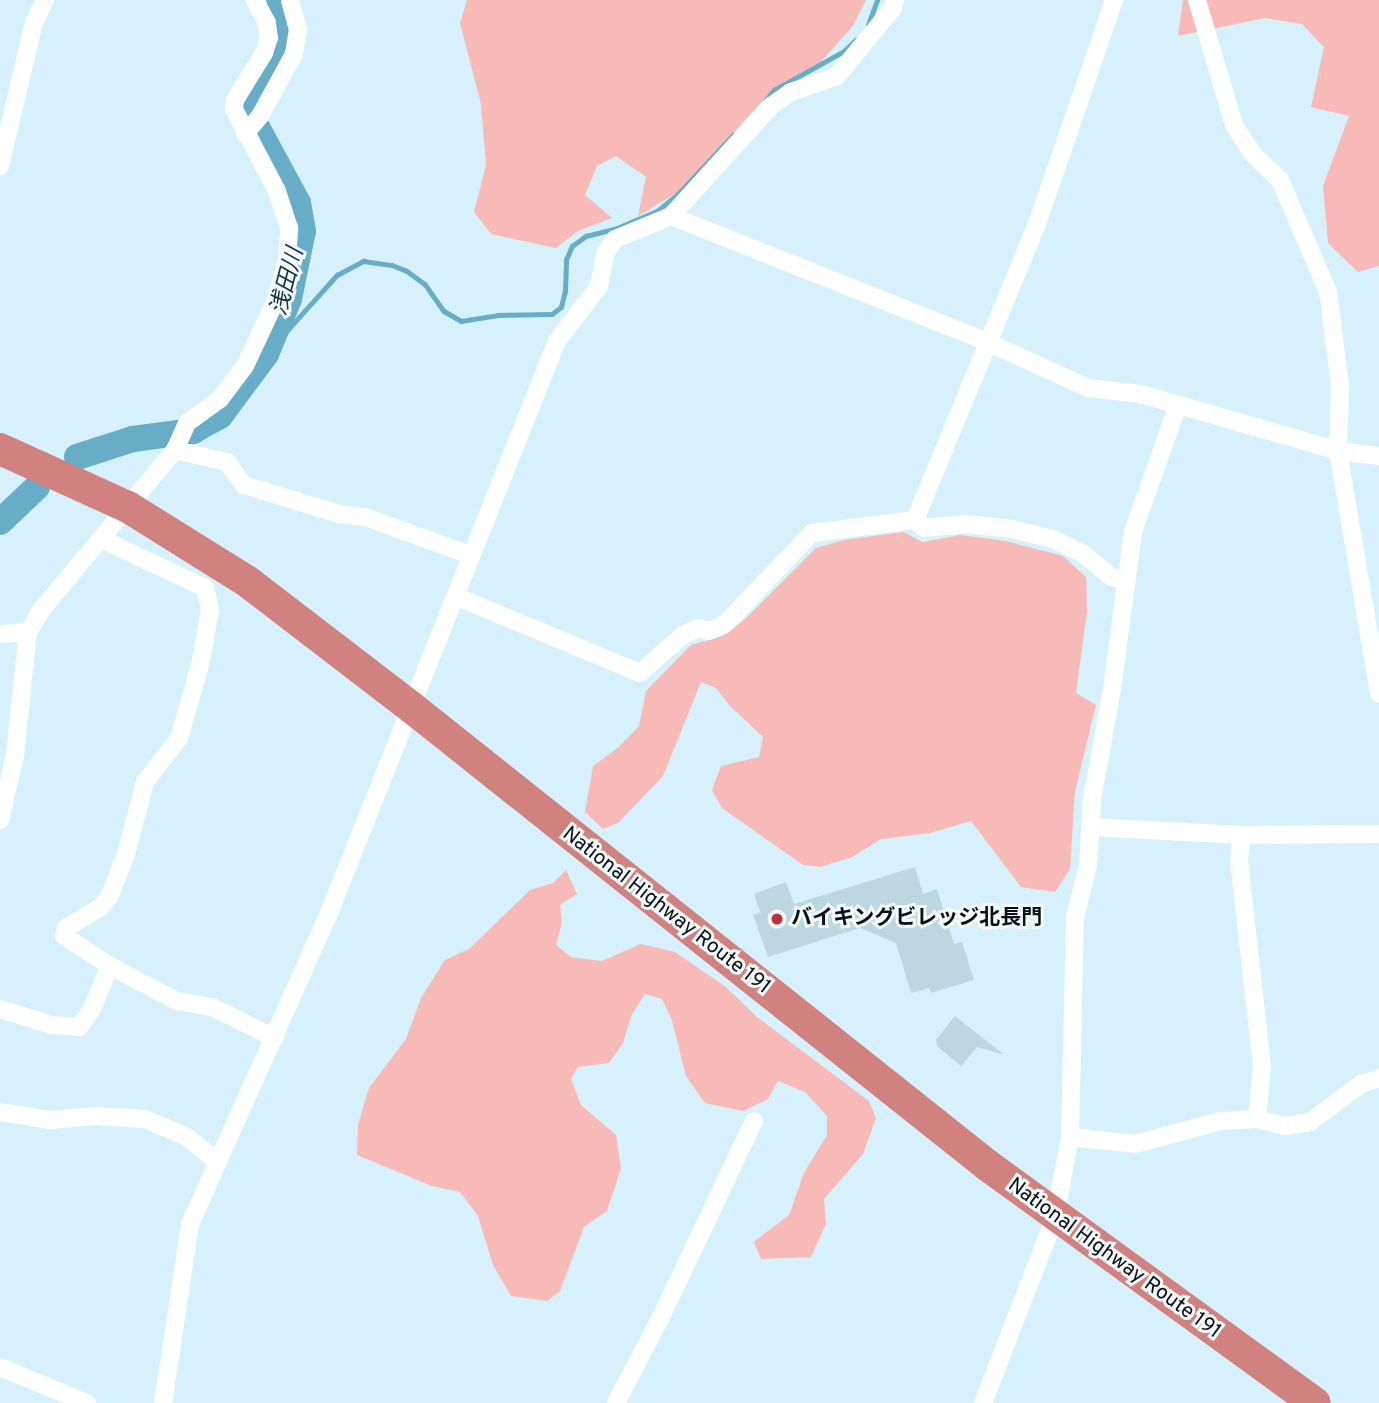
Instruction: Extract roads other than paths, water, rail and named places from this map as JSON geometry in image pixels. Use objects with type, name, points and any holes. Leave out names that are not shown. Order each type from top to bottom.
[{"type":"highway","name":"National Highway Route 191","points":[[0,449],[128,508],[248,582],[411,707],[1055,1217],[1315,1403]]},
{"type":"street","points":[[0,166],[34,22],[45,0]]},
{"type":"street","points":[[0,820],[15,755],[27,632],[42,609],[128,508],[178,441],[220,399],[245,366],[275,302],[287,260],[289,228],[251,127],[234,109],[235,100],[264,53],[269,37],[267,23],[255,0]]},
{"type":"street","points":[[251,127],[294,54],[298,30],[290,0]]},
{"type":"street","points":[[163,1403],[190,1224],[275,1038],[557,341],[599,286],[606,254],[615,239],[671,216],[771,106],[791,92],[837,76],[893,8],[895,0]]},
{"type":"street","points":[[915,520],[1037,224],[1114,0]]},
{"type":"street","points":[[1197,0],[1234,125],[1253,154],[1280,180],[1328,292],[1340,384],[1338,451],[1379,694]]},
{"type":"street","points":[[671,216],[987,342],[1088,388],[1141,394],[1338,451],[1379,456]]},
{"type":"street","points":[[983,1403],[1055,1217],[1070,1137],[1075,917],[1088,864],[1091,799],[1112,688],[1133,532],[1178,405]]},
{"type":"street","points":[[178,441],[227,462],[244,485],[340,514],[365,517],[470,555]]},
{"type":"street","points":[[455,596],[640,673],[684,635],[699,628],[709,631],[725,624],[812,533],[915,520],[925,528],[965,524],[1012,529],[1053,539],[1082,553],[1112,577],[1125,580]]},
{"type":"street","points":[[101,540],[205,588],[210,610],[200,665],[179,738],[145,782],[126,854],[110,895],[101,907],[66,928],[64,936],[110,966],[177,1001],[212,1007],[275,1038]]},
{"type":"street","points":[[0,634],[27,632]]},
{"type":"street","points":[[1090,827],[1242,835],[1379,834]]},
{"type":"street","points":[[1242,835],[1239,861],[1262,1066],[1257,1119]]},
{"type":"street","points":[[0,1009],[52,1025],[79,1027],[91,1012],[110,966]]},
{"type":"street","points":[[1070,1137],[1135,1144],[1221,1121],[1257,1119],[1285,1126],[1310,1122],[1361,1084],[1379,1078]]},
{"type":"street","points":[[0,1112],[50,1120],[96,1116],[145,1119],[187,1137],[218,1162]]},
{"type":"street","points":[[616,1403],[661,1317],[754,1121]]},
{"type":"street","points":[[0,1367],[87,1403]]},
{"type":"waterway","name":"浅田川","points":[[77,457],[133,439],[193,431],[220,416],[266,354],[289,299],[303,231],[298,203],[252,118],[254,103],[275,71],[286,44],[286,20],[279,0]]},
{"type":"waterway","points":[[868,25],[877,0]]},
{"type":"waterway","points":[[765,101],[774,90],[844,51],[856,40]]},
{"type":"waterway","points":[[266,354],[337,275],[363,261],[392,265],[407,271],[425,284],[444,311],[461,321],[498,315],[552,314],[561,307],[565,291],[566,260],[572,246],[586,236],[617,228],[657,211],[677,195],[733,135]]},
{"type":"waterway","name":"浅田川","points":[[0,522],[37,487]]},
{"type":"place","name":"バイキングビレッジ北長門","points":[[777,919]]}]
